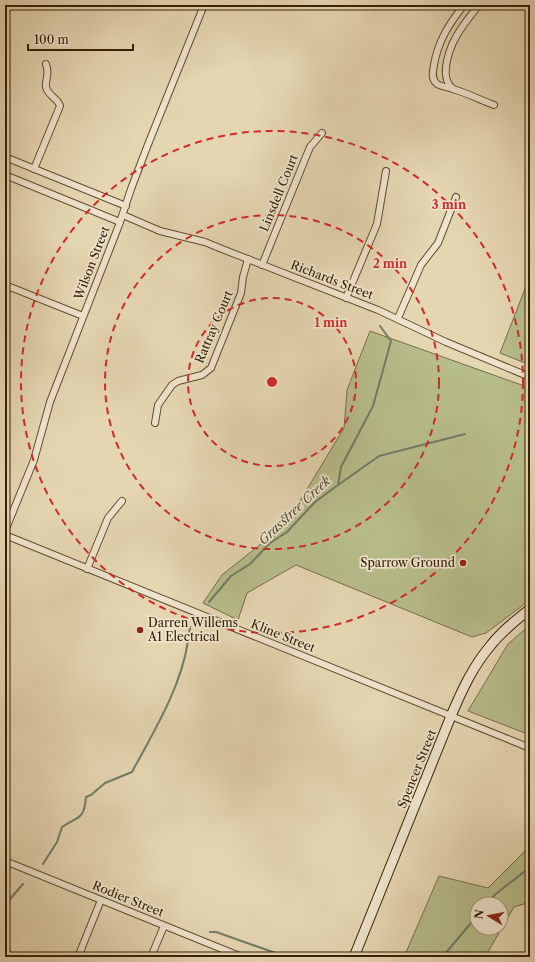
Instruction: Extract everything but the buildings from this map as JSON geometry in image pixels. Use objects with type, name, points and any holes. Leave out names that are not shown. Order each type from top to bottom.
[{"type":"street","name":"Wilson Street","points":[[5,531],[34,460],[50,402],[123,215],[144,154],[204,5]]},
{"type":"street","points":[[464,5],[441,39],[437,50],[433,71],[434,79],[437,84],[457,90],[494,105]]},
{"type":"street","points":[[457,90],[450,86],[446,78],[449,51],[457,33],[479,5]]},
{"type":"street","points":[[34,169],[60,106],[59,102],[46,88],[48,71],[46,64]]},
{"type":"street","name":"Linsdell Court","points":[[262,265],[310,147],[322,133]]},
{"type":"street","points":[[5,157],[126,206]]},
{"type":"street","points":[[346,298],[377,224],[386,171]]},
{"type":"street","points":[[5,175],[120,222]]},
{"type":"street","points":[[398,318],[421,266],[438,243],[456,197]]},
{"type":"street","name":"Richards Street","points":[[123,215],[160,231],[210,244],[398,318],[446,342],[530,377]]},
{"type":"street","name":"Rattray Court","points":[[155,423],[158,404],[172,385],[178,381],[202,375],[211,368],[241,293],[248,259]]},
{"type":"street","points":[[5,285],[84,316]]},
{"type":"street","points":[[87,569],[108,518],[122,501]]},
{"type":"street","name":"Kline Street","points":[[5,535],[530,748]]},
{"type":"street","name":"Spencer Street","points":[[354,957],[451,716],[469,676],[498,636],[530,609]]},
{"type":"street","name":"Rodier Street","points":[[5,861],[242,957]]},
{"type":"street","points":[[78,957],[101,900]]},
{"type":"street","points":[[151,957],[164,926]]},
{"type":"street","points":[[5,949],[10,957]]},
{"type":"green space","points":[[530,276],[530,365],[500,353]]},
{"type":"green space","points":[[370,331],[530,388],[530,600],[486,633],[472,637],[296,565],[247,593],[238,620],[203,603],[222,575],[286,524],[344,428],[347,390]]},
{"type":"green space","points":[[530,625],[530,735],[468,711],[508,644]]},
{"type":"green space","points":[[530,846],[530,902],[514,907],[509,916],[509,896],[469,896],[469,936],[497,936],[485,957],[404,957],[439,876],[488,888]]},
{"type":"waterway","name":"Grasstree Creek","points":[[209,602],[231,576],[250,564],[270,543],[287,532],[315,502],[338,485],[341,467],[373,406],[391,341],[380,326]]},
{"type":"waterway","points":[[338,485],[379,456],[465,434]]},
{"type":"waterway","name":"Grasstree Creek","points":[[189,634],[190,627]]},
{"type":"waterway","name":"Grasstree Creek","points":[[43,864],[57,842],[62,827],[77,819],[82,814],[86,797],[91,795],[105,783],[132,772],[166,709],[179,676],[188,641]]},
{"type":"waterway","points":[[493,896],[530,866]]},
{"type":"waterway","name":"Grasstree Creek","points":[[5,905],[23,884]]},
{"type":"waterway","points":[[440,957],[444,955],[469,925]]},
{"type":"waterway","points":[[210,932],[216,932],[287,957]]},
{"type":"place","name":"Sparrow Ground","points":[[463,563]]},
{"type":"place","name":"Darren Willems A1 Electrical","points":[[140,630]]}]
